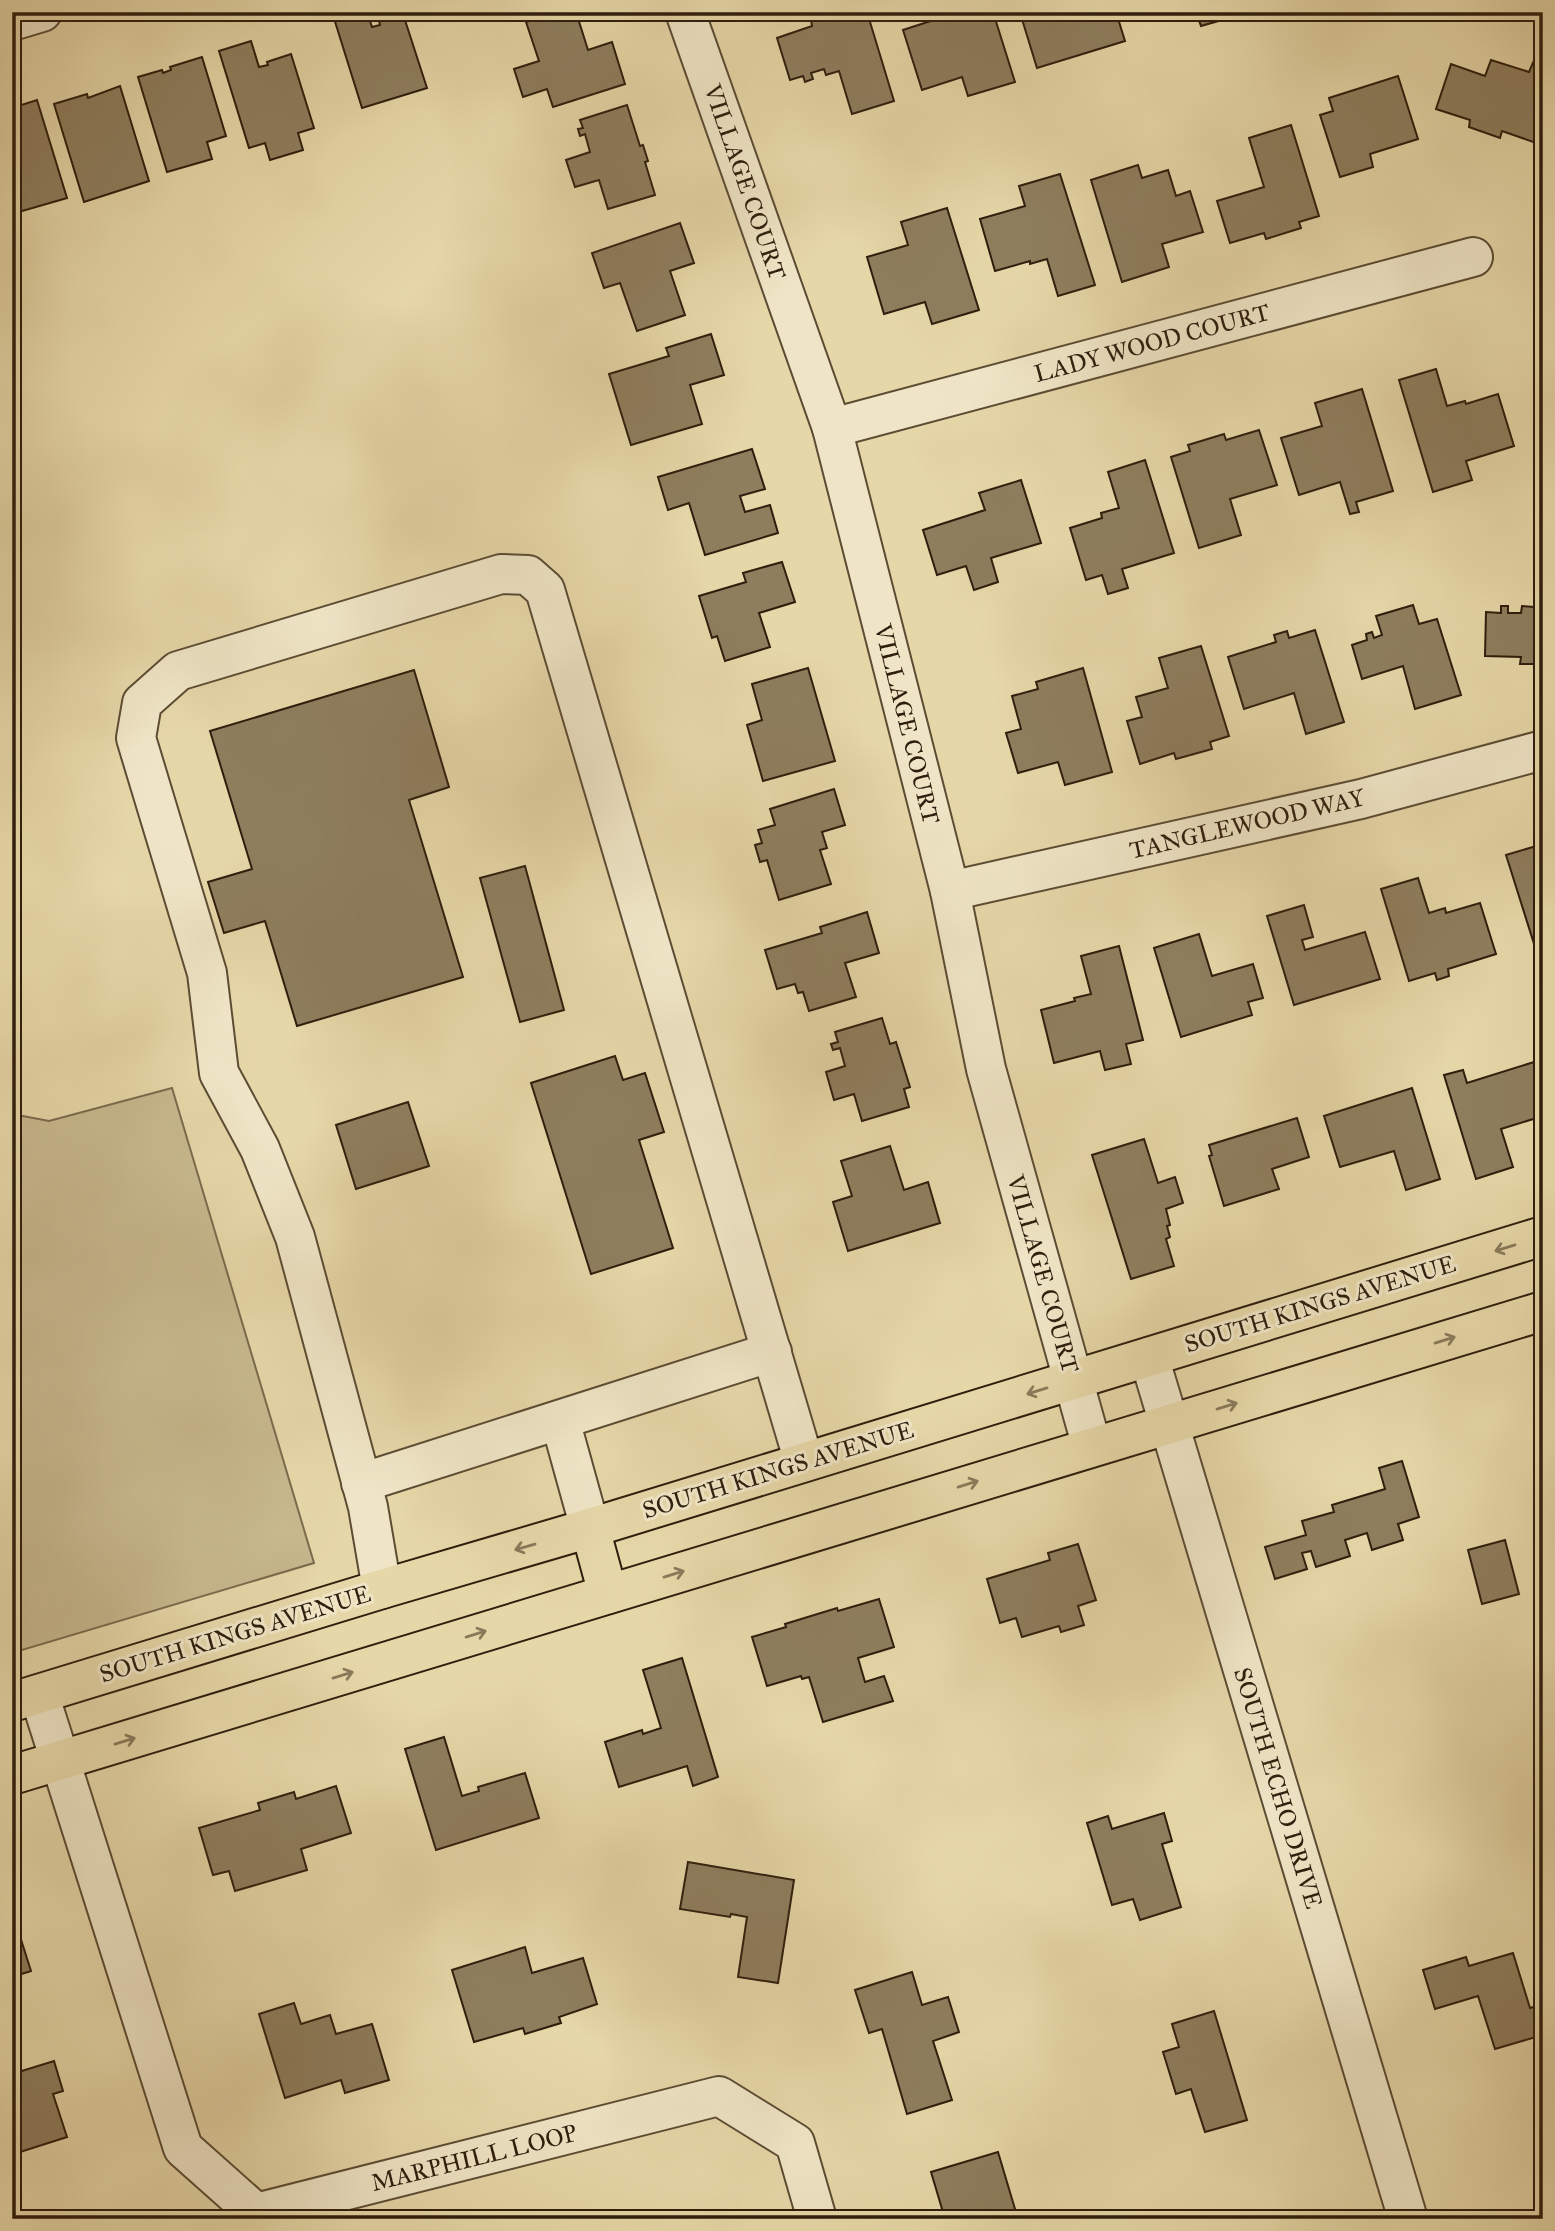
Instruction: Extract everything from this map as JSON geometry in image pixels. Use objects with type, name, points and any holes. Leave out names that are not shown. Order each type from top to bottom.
[{"type":"main road","name":"SOUTH KINGS AVENUE","points":[[26,1698],[1543,1236]]},
{"type":"main road","points":[[12,1775],[1543,1311]]},
{"type":"main road","points":[[590,1528],[608,1594]]},
{"type":"street","points":[[12,21],[42,12]]},
{"type":"street","name":"VILLAGE COURT","points":[[685,12],[832,428],[950,891],[986,1069],[1092,1447]]},
{"type":"street","name":"LADY WOOD COURT","points":[[832,428],[1473,257]]},
{"type":"street","points":[[382,1589],[368,1507],[295,1237],[260,1149],[219,1073],[207,973],[136,738],[142,703],[178,671],[501,575],[528,575],[545,590],[804,1462]]},
{"type":"street","name":"TANGLEWOOD WAY","points":[[950,891],[1361,799],[1543,750]]},
{"type":"street","points":[[361,1483],[772,1352]]},
{"type":"street","name":"SOUTH ECHO DRIVE","points":[[1149,1357],[1408,2219]]},
{"type":"street","points":[[559,1420],[590,1528]]},
{"type":"street","name":"MARPHILL LOOP","points":[[26,1698],[60,1760],[183,2148],[256,2213],[719,2096],[795,2143],[817,2219]]},
{"type":"shaded area","points":[[172,1088],[314,1563],[12,1653],[12,1114],[49,1121]]},
{"type":"building","points":[[332,12],[367,12],[372,27],[380,25],[379,21],[403,14],[427,88],[362,108]]},
{"type":"building","points":[[559,12],[576,12],[588,50],[612,42],[625,84],[553,107],[547,89],[523,97],[514,69],[539,61],[526,22]]},
{"type":"building","points":[[836,12],[847,12],[848,15],[867,12],[894,101],[852,114],[839,71],[826,75],[824,69],[811,73],[813,79],[805,82],[803,76],[790,80],[777,38],[812,26],[811,20]]},
{"type":"building","points":[[942,12],[993,12],[1015,82],[968,96],[962,77],[922,90],[903,30],[943,17]]},
{"type":"building","points":[[1034,12],[1116,12],[1125,41],[1037,68],[1021,16]]},
{"type":"building","points":[[1196,12],[1242,12],[1243,14],[1201,26]]},
{"type":"building","points":[[251,41],[259,67],[291,54],[314,128],[298,133],[303,150],[270,160],[265,143],[249,148],[219,51]]},
{"type":"building","points":[[202,57],[226,136],[207,142],[212,159],[167,172],[138,77],[162,70],[163,73],[171,70],[170,67]]},
{"type":"building","points":[[1535,58],[1543,61],[1542,145],[1502,131],[1500,138],[1469,127],[1470,120],[1436,109],[1451,64],[1485,76],[1491,60],[1529,72]]},
{"type":"building","points":[[1398,76],[1418,139],[1370,154],[1373,167],[1340,177],[1320,115],[1333,111],[1329,98]]},
{"type":"building","points":[[120,86],[149,181],[84,202],[54,104],[87,94],[88,98]]},
{"type":"building","points":[[37,100],[67,198],[12,214],[12,108]]},
{"type":"building","points":[[627,105],[640,146],[643,145],[648,161],[645,162],[655,195],[608,209],[599,180],[575,187],[566,160],[590,152],[585,134],[580,136],[578,129],[583,128],[580,120]]},
{"type":"building","points":[[1291,125],[1319,216],[1299,222],[1301,228],[1266,239],[1264,233],[1230,243],[1217,201],[1264,187],[1249,138]]},
{"type":"building","points":[[1138,165],[1142,178],[1168,170],[1176,196],[1190,191],[1203,232],[1162,244],[1169,267],[1122,282],[1091,180]]},
{"type":"building","points":[[1060,174],[1095,285],[1058,296],[1047,259],[995,271],[980,219],[1025,206],[1019,186]]},
{"type":"building","points":[[947,208],[979,310],[932,324],[925,302],[884,314],[867,257],[908,245],[901,222]]},
{"type":"building","points":[[680,223],[694,263],[670,271],[685,315],[637,331],[620,283],[604,288],[592,253]]},
{"type":"building","points":[[711,334],[724,375],[690,385],[702,424],[631,445],[609,374],[669,356],[666,348]]},
{"type":"building","points":[[1436,369],[1447,406],[1465,401],[1466,404],[1498,394],[1514,446],[1466,461],[1472,480],[1433,492],[1399,380]]},
{"type":"building","points":[[1362,389],[1393,491],[1356,502],[1359,512],[1350,514],[1340,482],[1299,495],[1281,438],[1322,426],[1315,403]]},
{"type":"building","points":[[1259,430],[1277,485],[1230,499],[1241,535],[1199,548],[1171,457],[1190,451],[1188,445],[1224,434],[1226,440]]},
{"type":"building","points":[[752,449],[765,489],[740,496],[745,512],[770,505],[778,533],[705,555],[689,503],[668,510],[658,477]]},
{"type":"building","points":[[1145,460],[1174,553],[1122,569],[1128,588],[1108,594],[1102,575],[1086,580],[1070,528],[1102,518],[1101,513],[1119,508],[1108,472]]},
{"type":"building","points":[[1021,480],[1041,543],[991,558],[998,582],[974,590],[966,566],[937,575],[923,530],[985,510],[979,493]]},
{"type":"building","points":[[782,562],[795,602],[759,613],[770,647],[725,661],[717,636],[712,638],[699,596],[746,582],[743,573]]},
{"type":"building","points":[[1536,563],[1543,563],[1543,664],[1520,664],[1521,657],[1485,656],[1486,612],[1501,613],[1501,606],[1508,606],[1508,613],[1521,613],[1522,606],[1535,607]]},
{"type":"building","points":[[1413,605],[1419,624],[1437,619],[1461,695],[1415,709],[1403,666],[1362,679],[1352,645],[1367,640],[1366,634],[1372,632],[1374,638],[1382,635],[1376,616]]},
{"type":"building","points":[[1315,630],[1344,722],[1306,734],[1294,693],[1244,709],[1228,657],[1276,642],[1274,635],[1287,631],[1289,638]]},
{"type":"building","points":[[1201,646],[1229,736],[1210,742],[1212,749],[1176,759],[1174,753],[1140,764],[1127,721],[1142,717],[1136,697],[1168,688],[1159,658]]},
{"type":"building","points":[[808,668],[835,761],[763,781],[747,725],[762,720],[752,684]]},
{"type":"building","points":[[1083,668],[1112,772],[1065,785],[1058,762],[1018,773],[1006,733],[1021,729],[1012,696],[1038,689],[1036,682]]},
{"type":"building","points":[[414,670],[449,787],[409,800],[463,977],[297,1026],[265,921],[224,933],[208,882],[252,869],[210,731]]},
{"type":"building","points":[[834,789],[845,825],[822,832],[827,848],[820,850],[831,884],[779,900],[767,860],[760,862],[755,845],[762,843],[758,830],[775,825],[770,809]]},
{"type":"building","points":[[1543,844],[1543,966],[1541,966],[1506,855]]},
{"type":"building","points":[[525,866],[564,1010],[520,1022],[480,878]]},
{"type":"building","points":[[1418,878],[1429,913],[1445,908],[1446,913],[1480,903],[1496,954],[1448,969],[1449,976],[1437,980],[1435,973],[1409,981],[1381,889]]},
{"type":"building","points":[[1304,905],[1313,937],[1302,940],[1305,950],[1365,932],[1380,979],[1294,1005],[1267,916]]},
{"type":"building","points":[[867,912],[879,953],[845,963],[856,997],[809,1011],[803,992],[798,993],[795,984],[777,989],[765,950],[822,933],[820,927]]},
{"type":"building","points":[[1199,934],[1212,976],[1253,964],[1263,998],[1248,1002],[1252,1015],[1181,1037],[1154,948]]},
{"type":"building","points":[[1119,946],[1143,1040],[1126,1044],[1131,1064],[1105,1070],[1100,1051],[1054,1063],[1041,1010],[1091,994],[1081,956]]},
{"type":"building","points":[[882,1018],[890,1044],[896,1042],[910,1087],[904,1089],[909,1107],[862,1121],[854,1094],[834,1100],[826,1072],[845,1066],[840,1048],[833,1050],[831,1044],[838,1042],[835,1032]]},
{"type":"building","points":[[615,1056],[623,1080],[645,1073],[664,1132],[639,1140],[673,1248],[591,1274],[531,1083]]},
{"type":"building","points":[[1534,1062],[1543,1091],[1543,1116],[1501,1129],[1513,1167],[1476,1179],[1444,1075],[1463,1070],[1467,1083]]},
{"type":"building","points":[[1412,1088],[1440,1179],[1406,1190],[1394,1151],[1340,1167],[1324,1116]]},
{"type":"building","points":[[408,1102],[429,1166],[356,1189],[336,1125]]},
{"type":"building","points":[[1297,1118],[1309,1157],[1272,1169],[1279,1189],[1224,1206],[1209,1156],[1212,1155],[1209,1145]]},
{"type":"building","points":[[1144,1139],[1158,1183],[1175,1177],[1183,1203],[1166,1209],[1170,1237],[1166,1239],[1174,1266],[1131,1279],[1092,1155]]},
{"type":"building","points":[[890,1146],[904,1190],[928,1182],[940,1223],[848,1251],[833,1202],[852,1196],[841,1161]]},
{"type":"building","points":[[12,1219],[21,1260],[12,1262]]},
{"type":"building","points":[[1402,1461],[1419,1517],[1398,1524],[1403,1540],[1372,1550],[1367,1533],[1345,1540],[1350,1556],[1316,1567],[1311,1551],[1302,1553],[1307,1569],[1275,1579],[1265,1547],[1306,1535],[1302,1521],[1334,1512],[1332,1505],[1385,1489],[1379,1468]]},
{"type":"building","points":[[1505,1540],[1519,1594],[1482,1604],[1468,1550]]},
{"type":"building","points":[[1078,1544],[1096,1600],[1078,1606],[1084,1625],[1061,1632],[1059,1626],[1022,1637],[1016,1618],[1000,1623],[987,1579],[1050,1560],[1048,1553]]},
{"type":"building","points":[[879,1599],[894,1647],[858,1658],[865,1682],[884,1676],[893,1701],[823,1722],[809,1677],[802,1679],[801,1676],[767,1686],[752,1637],[837,1608],[838,1611]]},
{"type":"building","points":[[682,1658],[718,1777],[693,1786],[687,1766],[619,1787],[605,1742],[642,1730],[643,1734],[661,1728],[643,1670]]},
{"type":"building","points":[[444,1737],[462,1796],[479,1791],[478,1787],[525,1773],[539,1818],[436,1850],[405,1749]]},
{"type":"building","points":[[336,1786],[351,1833],[301,1849],[307,1870],[235,1891],[229,1871],[213,1875],[199,1828],[260,1810],[258,1803],[294,1792],[296,1799]]},
{"type":"building","points":[[1164,1813],[1172,1841],[1162,1844],[1181,1907],[1140,1920],[1133,1899],[1112,1905],[1087,1823],[1108,1816],[1112,1829]]},
{"type":"building","points":[[688,1862],[794,1880],[778,1983],[738,1977],[747,1917],[680,1909]]},
{"type":"building","points":[[18,1930],[31,1971],[12,1977],[12,1932]]},
{"type":"building","points":[[525,1947],[532,1973],[583,1958],[597,2004],[559,2017],[561,2023],[525,2034],[523,2028],[474,2042],[452,1970]]},
{"type":"building","points":[[1513,1953],[1530,2008],[1543,2004],[1543,2025],[1536,2028],[1539,2036],[1495,2049],[1478,1996],[1435,2009],[1423,1970],[1466,1957],[1469,1966]]},
{"type":"building","points":[[912,1972],[922,2005],[948,1997],[959,2032],[933,2041],[952,2100],[907,2114],[882,2029],[869,2033],[855,1990]]},
{"type":"building","points":[[294,2003],[301,2024],[330,2015],[336,2034],[372,2024],[389,2080],[345,2093],[341,2080],[285,2098],[259,2014]]},
{"type":"building","points":[[1214,2011],[1247,2120],[1205,2132],[1191,2089],[1176,2094],[1163,2052],[1179,2047],[1172,2024]]},
{"type":"building","points":[[54,2061],[63,2091],[53,2094],[67,2137],[17,2153],[16,2150],[12,2151],[12,2074]]},
{"type":"building","points":[[998,2152],[1018,2219],[945,2219],[931,2172]]}]
